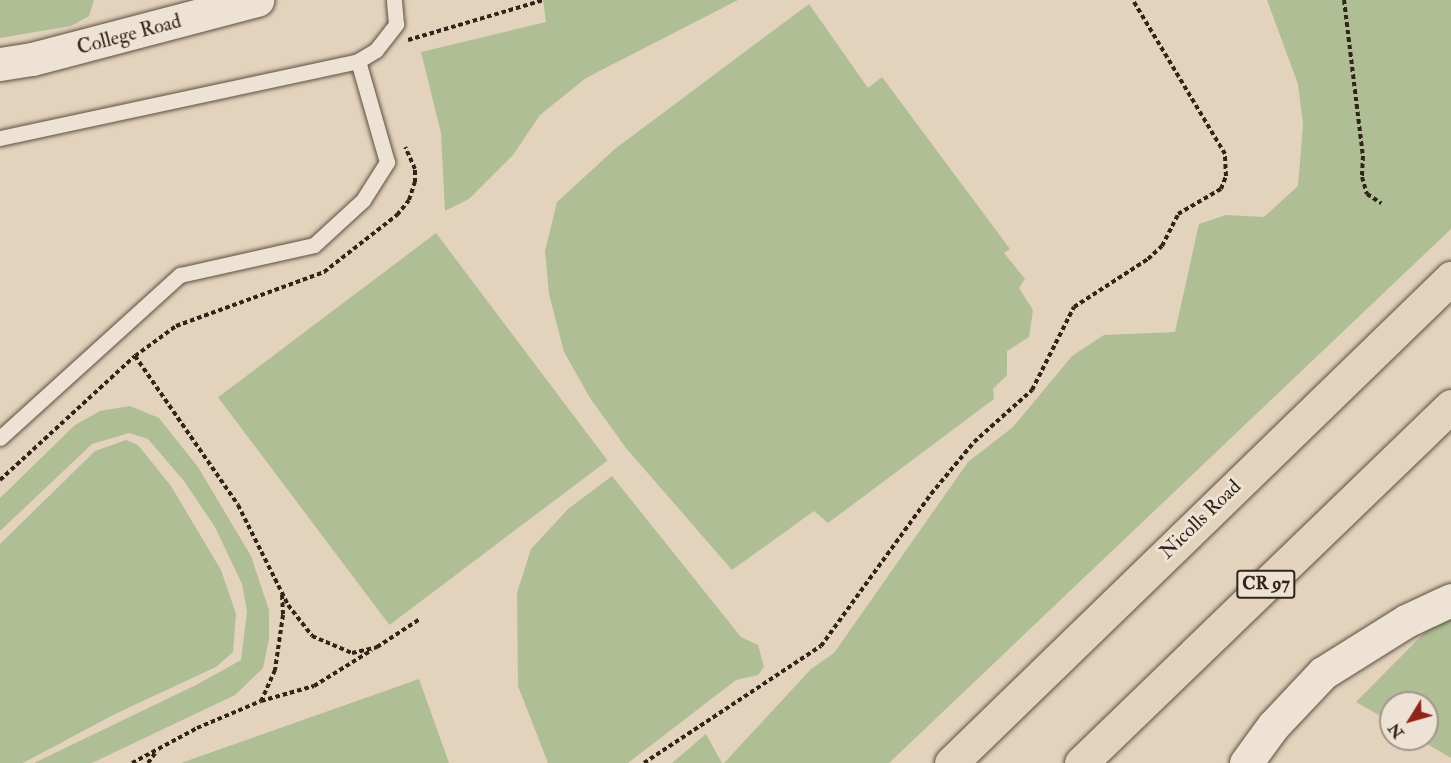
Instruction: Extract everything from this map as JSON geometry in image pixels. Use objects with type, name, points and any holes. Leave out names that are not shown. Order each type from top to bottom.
[{"type":"highway","name":"Nicolls Road","points":[[951,763],[1451,278]]},
{"type":"highway","name":"CR 97","points":[[1081,763],[1451,406]]},
{"type":"street","name":"College Road","points":[[0,64],[32,59],[257,0]]},
{"type":"street","points":[[1246,763],[1297,698],[1323,673],[1373,640],[1451,600]]},
{"type":"lane","points":[[0,138],[358,61],[376,50],[396,24],[394,0]]},
{"type":"lane","points":[[0,438],[180,275],[314,245],[363,200],[387,162],[358,61]]},
{"type":"path","points":[[376,50],[544,0]]},
{"type":"path","points":[[644,763],[821,646],[931,494],[974,442],[1032,390],[1074,307],[1149,259],[1162,246],[1178,214],[1221,189],[1226,176],[1225,154],[1133,0]]},
{"type":"path","points":[[1344,0],[1363,156],[1362,177],[1367,194],[1381,203]]},
{"type":"path","points":[[0,480],[135,356],[176,326],[199,316]]},
{"type":"path","points":[[135,356],[238,505],[298,620],[312,636],[352,653],[377,647]]},
{"type":"path","points":[[261,700],[275,670],[284,615],[282,592]]},
{"type":"path","points":[[132,763],[261,700],[314,686],[420,619]]},
{"type":"path","points":[[148,763],[159,748]]},
{"type":"green space","points":[[0,0],[94,0],[89,16],[71,26],[0,38]]},
{"type":"green space","points":[[543,0],[738,0],[586,78],[540,115],[513,155],[469,199],[445,211],[441,133],[421,52],[546,22]]},
{"type":"green space","points":[[1267,0],[1451,0],[1451,229],[889,763],[724,763],[811,669],[834,653],[968,462],[1013,427],[1072,356],[1104,335],[1175,332],[1199,224],[1226,215],[1264,217],[1298,186],[1303,125],[1298,84]]},
{"type":"green space","points":[[809,4],[868,88],[882,77],[1010,249],[1004,253],[1025,279],[1019,288],[1033,310],[1029,337],[1007,351],[1007,375],[993,389],[994,399],[828,523],[814,511],[732,570],[626,448],[590,398],[564,352],[549,294],[545,251],[557,202],[616,148]]},
{"type":"green space","points":[[436,233],[608,461],[389,625],[218,397]]},
{"type":"green space","points":[[130,406],[159,418],[198,467],[251,556],[269,610],[269,639],[263,668],[235,695],[92,763],[34,763],[198,684],[241,660],[247,611],[242,584],[215,527],[184,481],[148,439],[129,433],[92,444],[0,531],[0,498],[75,425],[100,411]]},
{"type":"green space","points":[[126,440],[138,445],[171,486],[221,570],[236,614],[233,652],[216,667],[115,714],[23,763],[0,763],[0,544],[95,451]]},
{"type":"green space","points":[[612,476],[741,637],[758,645],[764,667],[758,675],[736,680],[628,763],[548,763],[518,686],[517,593],[531,549],[568,509]]},
{"type":"green space","points":[[1451,619],[1451,758],[1439,751],[1439,691],[1379,691],[1379,715],[1356,702],[1437,620]]},
{"type":"green space","points":[[419,679],[449,763],[181,763]]},
{"type":"green space","points":[[706,734],[722,763],[672,763]]}]
